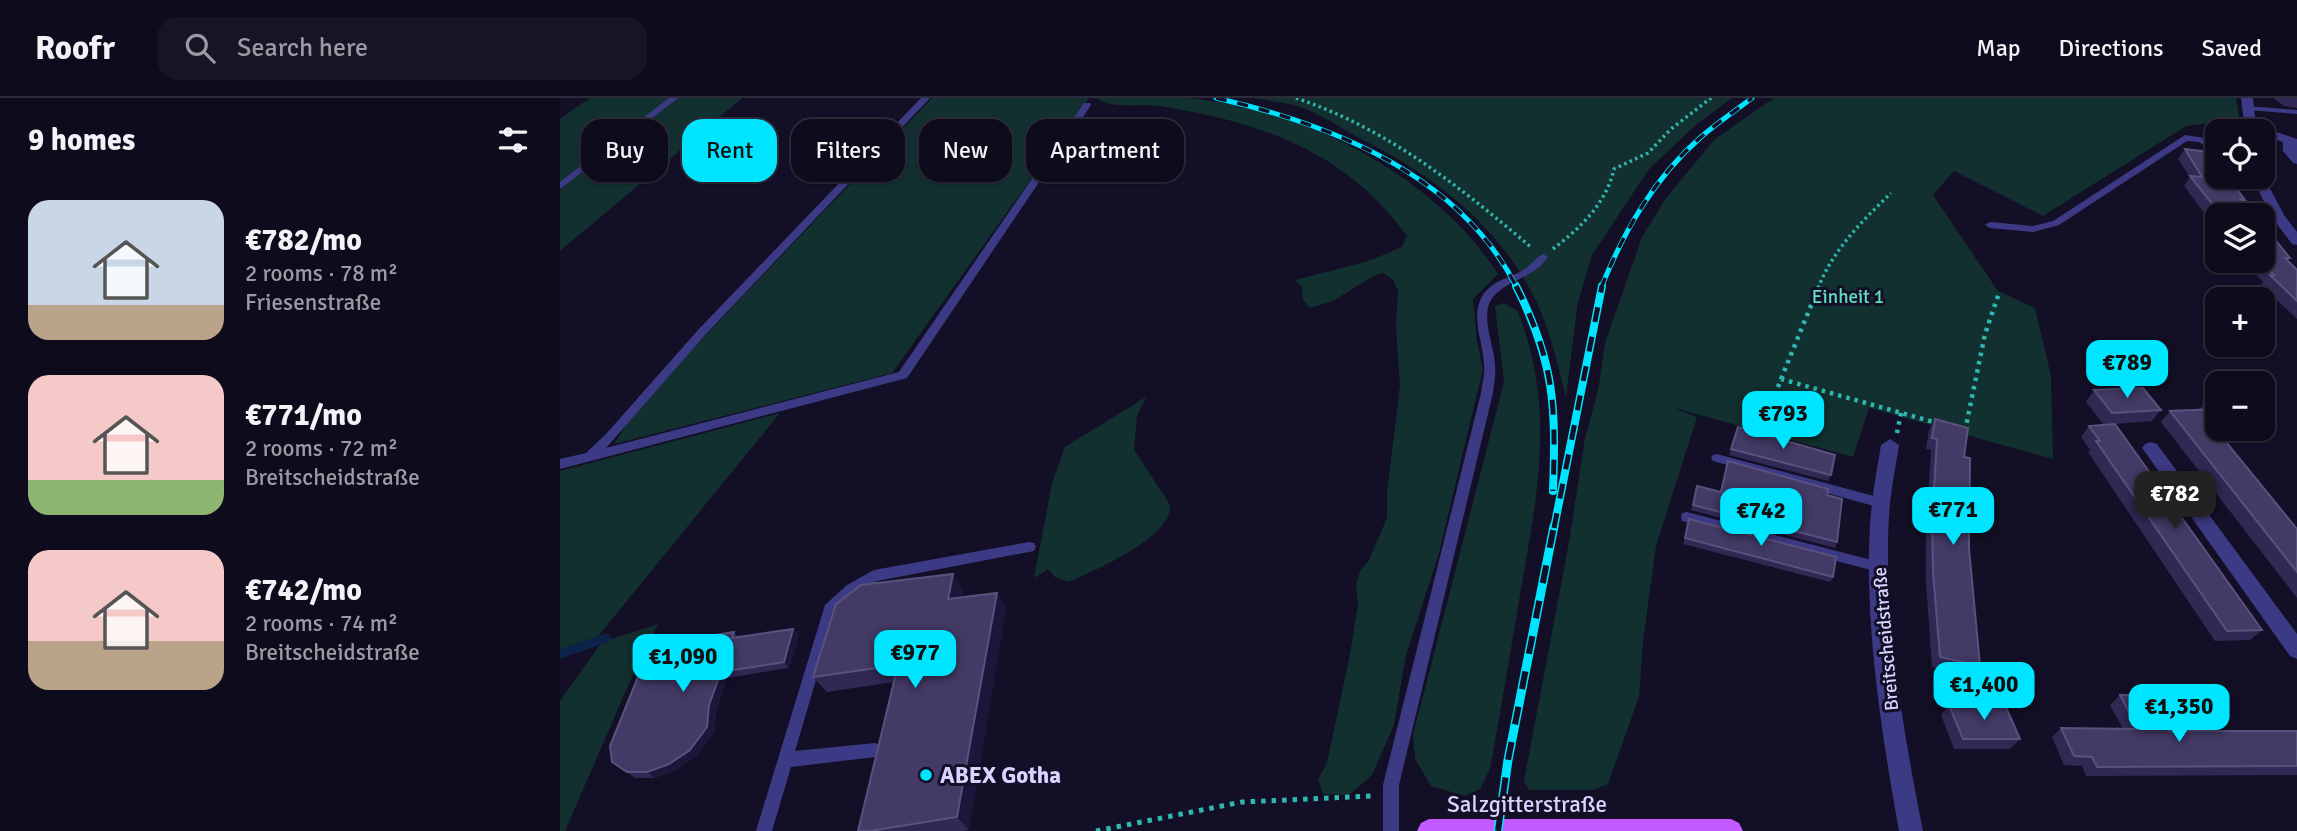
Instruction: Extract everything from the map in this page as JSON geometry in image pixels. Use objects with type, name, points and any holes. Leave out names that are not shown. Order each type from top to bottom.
[{"type":"main road","name":"Salzgitterstraße","points":[[1429,831],[1731,831]]},
{"type":"street","points":[[2275,136],[2293,142],[2288,151],[2297,160]]},
{"type":"street","points":[[2264,189],[2278,216],[2297,241]]},
{"type":"street","name":"Breitscheidstraße","points":[[1890,445],[1881,503],[1880,567],[1886,662],[1895,738],[1911,831]]},
{"type":"street","points":[[2151,448],[2297,650]]},
{"type":"lane","points":[[560,186],[674,98]]},
{"type":"lane","points":[[588,457],[610,437],[702,332],[926,98]]},
{"type":"lane","points":[[2248,103],[2297,111]]},
{"type":"lane","points":[[560,464],[903,376],[1087,106]]},
{"type":"lane","points":[[1990,225],[2033,229],[2056,223],[2185,138],[2205,143]]},
{"type":"lane","points":[[1391,831],[1391,785],[1488,393],[1490,365],[1482,324],[1483,301],[1494,288],[1537,267],[1543,257]]},
{"type":"lane","points":[[1717,458],[1881,503]]},
{"type":"lane","points":[[1687,517],[1880,567]]},
{"type":"lane","points":[[764,831],[830,609],[852,589],[874,576],[1029,547]]},
{"type":"lane","points":[[785,760],[875,750]]},
{"type":"path","points":[[1296,98],[1325,106],[1413,152],[1461,186],[1543,257],[1573,234],[1612,184],[1614,169],[1648,153],[1671,130],[1711,98]]},
{"type":"path","points":[[1766,419],[1828,263],[1862,221],[1891,193]]},
{"type":"path","points":[[1952,428],[1965,431],[1985,334],[1999,293]]},
{"type":"path","points":[[1782,379],[1939,424]]},
{"type":"path","points":[[1096,831],[1242,802],[1391,795]]},
{"type":"green space","points":[[590,98],[742,98],[717,119],[682,119],[682,148],[668,160],[668,119],[581,119],[581,182],[642,182],[560,251],[560,119]]},
{"type":"green space","points":[[932,98],[1089,98],[1074,119],[1026,119],[1026,182],[1029,182],[892,373],[614,444],[627,423],[680,362],[852,182],[905,182],[905,126]]},
{"type":"green space","points":[[1097,98],[1188,98],[1232,104],[1320,132],[1402,177],[1439,206],[1471,238],[1498,274],[1473,299],[1483,369],[1439,553],[1406,655],[1394,725],[1372,775],[1349,795],[1323,794],[1318,779],[1327,763],[1350,654],[1358,604],[1356,585],[1360,571],[1369,560],[1387,518],[1387,492],[1400,385],[1396,327],[1398,291],[1393,280],[1383,273],[1373,276],[1333,301],[1310,308],[1303,300],[1302,287],[1295,280],[1366,262],[1402,247],[1407,236],[1357,182],[1298,145],[1232,121],[1160,106],[1111,104]]},
{"type":"green space","points":[[1255,98],[1732,98],[1697,124],[1649,169],[1592,255],[1578,302],[1566,397],[1551,339],[1535,299],[1518,269],[1475,217],[1422,174],[1322,117],[1297,106]]},
{"type":"green space","name":"Einheit 1","points":[[1774,98],[2236,98],[2239,119],[2205,119],[2205,124],[2186,126],[2043,216],[1954,171],[1933,195],[1998,291],[2035,308],[2051,376],[2053,459],[1869,408],[1853,457],[1671,407],[1697,417],[1656,546],[1643,642],[1639,697],[1608,784],[1593,790],[1529,790],[1524,781],[1569,542],[1585,438],[1598,391],[1605,343],[1642,237],[1666,198],[1715,139]]},
{"type":"green space","points":[[1503,303],[1517,310],[1529,346],[1540,415],[1540,449],[1533,518],[1490,769],[1480,789],[1465,796],[1431,786],[1415,759],[1413,735],[1504,382],[1495,306]]},
{"type":"green space","points":[[1146,397],[1137,416],[1134,450],[1167,500],[1170,508],[1166,520],[1144,542],[1080,577],[1068,582],[1055,577],[1048,569],[1034,578],[1052,483],[1065,447]]},
{"type":"green space","points":[[780,413],[595,640],[560,652],[560,471]]},
{"type":"green space","points":[[658,624],[565,831],[560,831],[560,701],[602,642]]},
{"type":"building","points":[[2185,149],[2205,152],[2205,189],[2237,189],[2244,203],[2211,203],[2190,176],[2202,177]]},
{"type":"building","points":[[2275,240],[2290,258],[2285,258],[2297,270],[2297,301],[2270,275],[2274,275]]},
{"type":"building","points":[[2143,388],[2161,410],[2112,413],[2094,390]]},
{"type":"building","points":[[2205,410],[2205,441],[2225,441],[2297,529],[2297,572],[2170,411]]},
{"type":"building","points":[[1935,419],[1968,428],[1964,457],[1970,458],[1969,548],[1980,666],[1940,657],[1933,572],[1932,522],[1937,439],[1932,438]]},
{"type":"building","points":[[2115,424],[2262,630],[2227,631],[2096,441],[2100,441],[2089,426]]},
{"type":"building","points":[[1738,427],[1835,455],[1831,475],[1731,449]]},
{"type":"building","points":[[1728,461],[1828,489],[1827,495],[1842,499],[1837,542],[1693,505],[1697,486],[1721,492]]},
{"type":"building","points":[[1689,519],[1836,557],[1833,577],[1685,538]]},
{"type":"building","points":[[953,574],[948,599],[997,593],[957,817],[858,831],[898,665],[813,677],[836,604],[861,585]]},
{"type":"building","points":[[793,629],[784,662],[721,672],[709,705],[707,727],[690,750],[669,764],[647,772],[627,772],[612,762],[610,746],[651,645],[734,632],[732,638]]},
{"type":"building","points":[[2120,695],[2149,695],[2169,731],[2297,731],[2297,766],[2097,767],[2092,757],[2074,756],[2061,728],[2138,729]]},
{"type":"building","points":[[1949,705],[2005,705],[2020,739],[1963,739]]},
{"type":"waterway","points":[[560,654],[606,638]]},
{"type":"railway","points":[[1216,98],[1304,123],[1389,161],[1427,186],[1463,215],[1493,249],[1517,288]]},
{"type":"railway","points":[[1601,288],[1630,226],[1669,170],[1701,137],[1752,98]]},
{"type":"railway","points":[[1554,528],[1602,286]]},
{"type":"railway","points":[[1517,288],[1529,313],[1546,363],[1553,410],[1553,491]]},
{"type":"railway","points":[[1498,831],[1508,760],[1554,526]]},
{"type":"place","name":"ABEX Gotha","points":[[926,775]]}]
